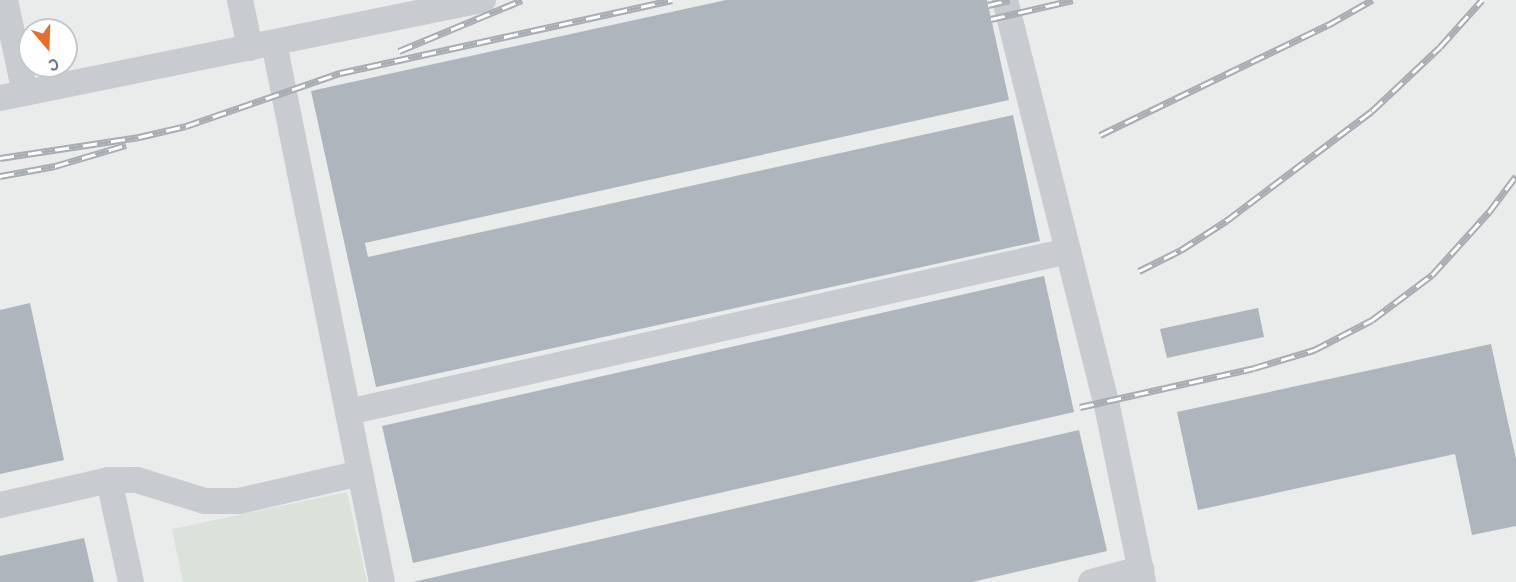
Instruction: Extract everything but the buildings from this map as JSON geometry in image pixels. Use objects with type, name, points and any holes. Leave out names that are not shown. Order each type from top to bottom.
[{"type":"lane","points":[[5,0],[25,93]]},
{"type":"lane","points":[[240,0],[262,45],[348,412],[382,582]]},
{"type":"lane","points":[[0,98],[483,0]]},
{"type":"lane","points":[[1005,0],[1106,401],[1142,575],[1091,582]]},
{"type":"lane","points":[[348,412],[1068,251]]},
{"type":"lane","points":[[0,505],[109,480],[137,480],[205,501],[239,501],[360,473]]},
{"type":"lane","points":[[109,480],[131,582]]},
{"type":"shaded area","points":[[0,0],[1516,0],[1516,582],[0,582]]},
{"type":"shaded area","points":[[347,492],[367,582],[183,582],[172,529]]},
{"type":"railway","points":[[399,51],[522,0]]},
{"type":"railway","points":[[0,158],[139,137],[186,126],[340,73],[672,0]]},
{"type":"railway","points":[[988,5],[1009,0]]},
{"type":"railway","points":[[991,19],[1073,0]]},
{"type":"railway","points":[[1100,135],[1328,25],[1372,0]]},
{"type":"railway","points":[[1139,271],[1181,250],[1226,221],[1372,111],[1440,47],[1482,0]]},
{"type":"railway","points":[[0,176],[55,166],[126,145]]},
{"type":"railway","points":[[1080,407],[1254,368],[1314,350],[1372,320],[1432,275],[1489,212],[1516,176]]}]
